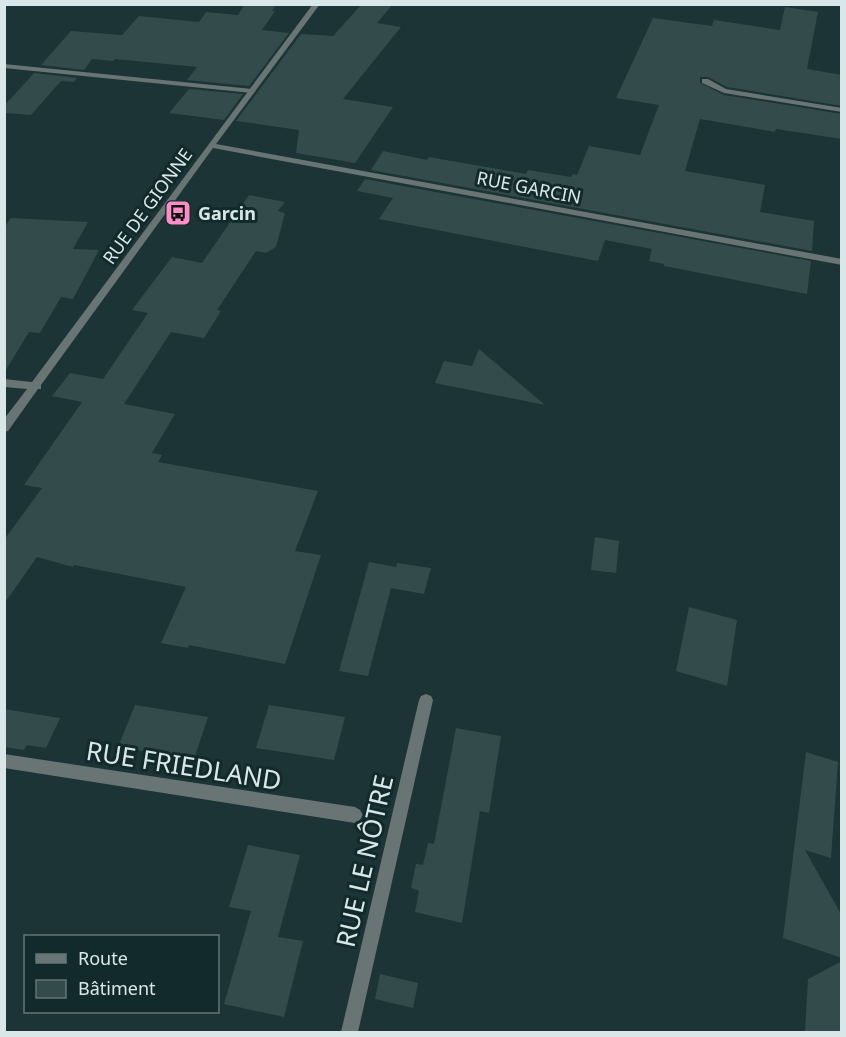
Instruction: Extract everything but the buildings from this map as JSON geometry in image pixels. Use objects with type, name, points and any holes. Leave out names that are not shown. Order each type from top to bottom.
[{"type":"street","name":"RUE DE GIONNE","points":[[4,428],[317,4]]},
{"type":"street","points":[[4,66],[252,92]]},
{"type":"street","points":[[705,81],[724,91],[842,110]]},
{"type":"street","name":"RUE GARCIN","points":[[211,145],[842,262]]},
{"type":"street","points":[[4,382],[37,386]]},
{"type":"street","name":"RUE LE NÔTRE","points":[[349,1032],[426,700]]},
{"type":"street","name":"RUE FRIEDLAND","points":[[4,761],[355,815]]},
{"type":"place","name":"Garcin","points":[[178,213]]}]
